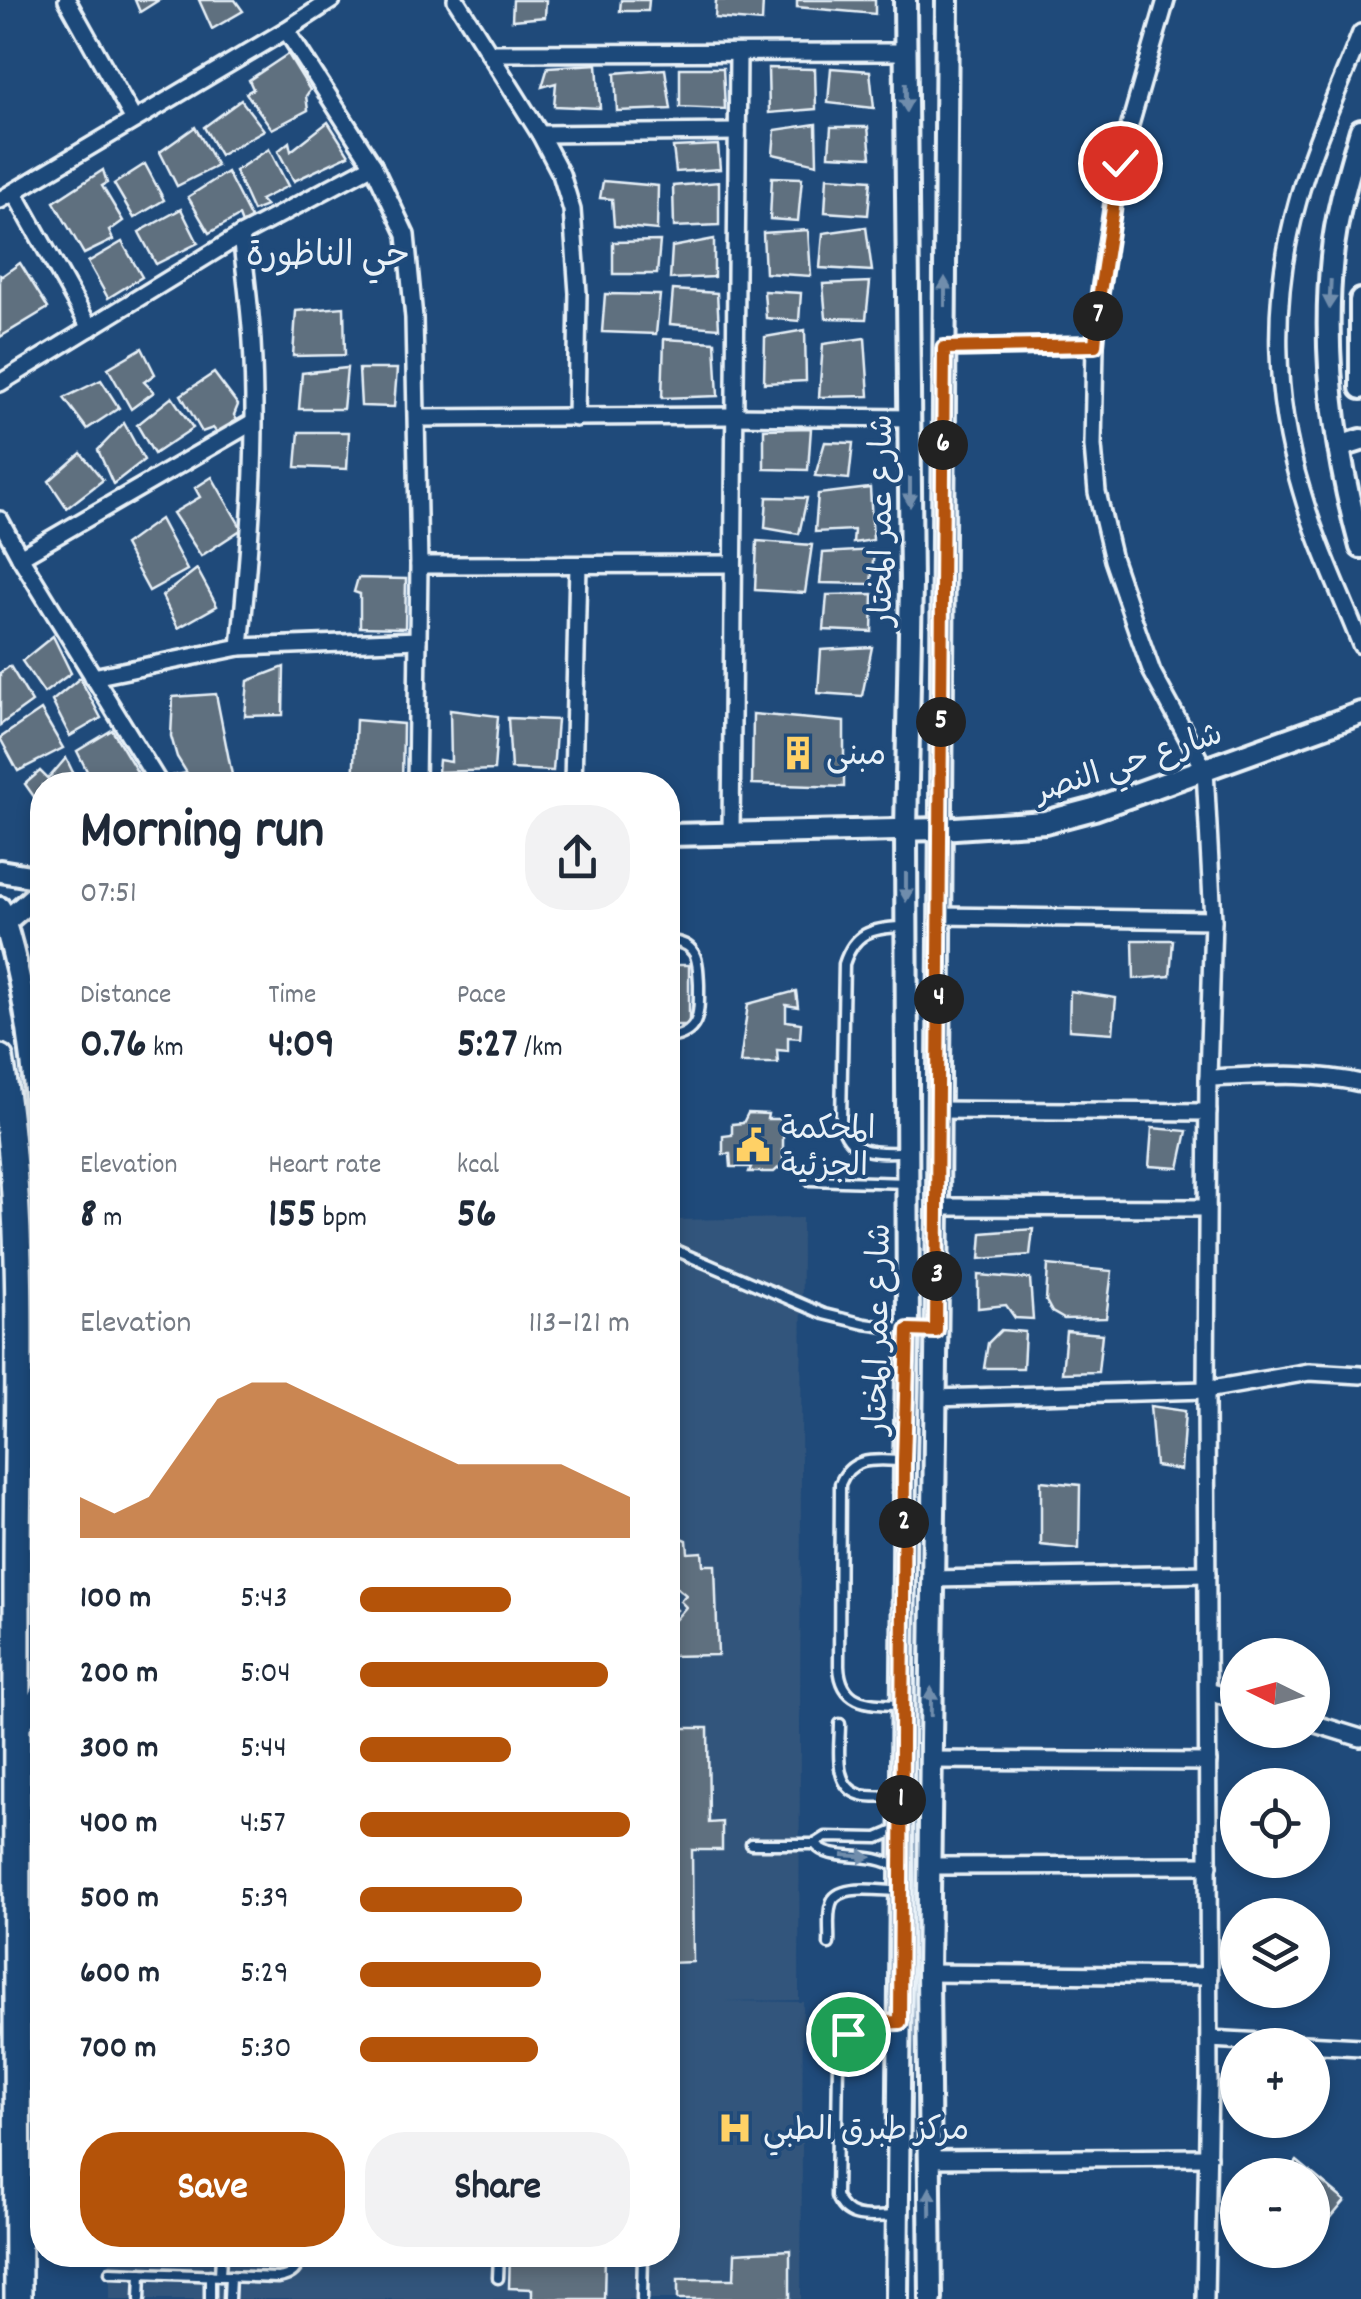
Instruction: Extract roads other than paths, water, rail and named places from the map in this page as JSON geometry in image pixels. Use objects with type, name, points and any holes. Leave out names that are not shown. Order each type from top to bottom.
[{"type":"highway","points":[[0,1058],[13,1170],[18,1272],[18,2299]]},
{"type":"street","points":[[68,0],[134,120]]},
{"type":"street","points":[[90,328],[7,195],[332,0]]},
{"type":"street","points":[[456,0],[540,134],[572,210],[578,294],[576,418]]},
{"type":"street","name":"شارع عمر المختار","points":[[897,2299],[908,1330],[906,830],[911,584],[905,0]]},
{"type":"street","name":"شارع عمر المختار","points":[[931,2299],[928,1974],[947,0]]},
{"type":"street","points":[[1166,0],[1120,163],[1099,299],[1093,446],[1096,492],[1114,560],[1152,672],[1205,770],[1213,920],[1206,1390],[1209,2039],[1205,2299]]},
{"type":"street","points":[[286,30],[373,165],[406,235],[414,318],[420,565],[416,772]]},
{"type":"street","points":[[1361,33],[1297,202],[1282,274],[1278,348],[1285,422],[1297,476],[1361,645]]},
{"type":"street","points":[[488,53],[906,52]]},
{"type":"street","points":[[731,834],[738,54]]},
{"type":"street","points":[[1361,130],[1332,255],[1328,332],[1339,447],[1361,547]]},
{"type":"street","points":[[540,134],[736,132]]},
{"type":"street","points":[[0,383],[241,235],[373,165]]},
{"type":"street","points":[[240,648],[249,552],[254,422],[252,342],[241,235]]},
{"type":"street","points":[[1361,300],[1361,388]]},
{"type":"street","points":[[944,348],[1095,345]]},
{"type":"street","points":[[417,418],[910,418]]},
{"type":"street","points":[[20,557],[254,422]]},
{"type":"street","points":[[1339,447],[1361,440]]},
{"type":"street","points":[[0,520],[152,772]]},
{"type":"street","points":[[420,565],[732,564]]},
{"type":"street","points":[[573,772],[578,565]]},
{"type":"street","points":[[911,584],[942,584]]},
{"type":"street","points":[[94,677],[240,648],[418,640]]},
{"type":"street","name":"شارع حي النصر","points":[[680,835],[941,829],[1045,822],[1094,809],[1361,713]]},
{"type":"street","points":[[0,871],[30,876]]},
{"type":"street","points":[[30,898],[2,915],[30,1047]]},
{"type":"street","points":[[940,916],[1213,920]]},
{"type":"street","points":[[1208,1078],[1287,1074],[1361,1083]]},
{"type":"street","points":[[938,1110],[1208,1112]]},
{"type":"street","points":[[938,1207],[1208,1208]]},
{"type":"street","points":[[908,1330],[936,1331]]},
{"type":"street","points":[[934,1398],[1206,1390],[1309,1372],[1361,1375]]},
{"type":"street","points":[[932,1579],[1207,1574]]},
{"type":"street","points":[[1208,1691],[1220,1695]]},
{"type":"street","points":[[16,1729],[30,1711]]},
{"type":"street","points":[[1330,1729],[1361,1738]]},
{"type":"street","points":[[930,1760],[1208,1762]]},
{"type":"street","points":[[929,1866],[1209,1865]]},
{"type":"street","points":[[928,1974],[1209,1976]]},
{"type":"street","points":[[1209,2039],[1361,2047]]},
{"type":"street","points":[[930,2159],[1208,2157]]},
{"type":"lane","points":[[906,927],[879,928],[866,933],[848,952],[844,964],[841,1120],[845,1134],[862,1150],[907,1152]]},
{"type":"lane","points":[[680,943],[687,945],[697,958],[699,1006],[696,1021],[680,1036]]},
{"type":"lane","points":[[809,1180],[907,1182]]},
{"type":"lane","points":[[680,1252],[824,1314],[908,1330]]},
{"type":"lane","points":[[902,1705],[857,1700],[849,1694],[840,1676],[840,1493],[843,1476],[856,1463],[904,1461]]},
{"type":"lane","points":[[840,1724],[840,1772],[846,1785],[864,1796],[902,1796]]},
{"type":"lane","points":[[16,1786],[30,1787]]},
{"type":"lane","points":[[751,1844],[814,1844],[826,1837],[878,1838],[901,1828]]},
{"type":"lane","points":[[814,1844],[825,1854],[879,1858],[901,1880]]},
{"type":"lane","points":[[829,1944],[831,1904],[836,1894],[901,1880]]},
{"type":"lane","points":[[898,2216],[851,2215],[839,2204],[836,2187],[838,2063],[842,2042],[867,2023],[900,2022]]},
{"type":"lane","points":[[210,2299],[220,2267]]},
{"type":"lane","points":[[110,2272],[283,2278],[296,2267]]},
{"type":"lane","points":[[498,2267],[498,2278]]},
{"type":"lane","points":[[642,2267],[642,2299]]},
{"type":"lane","points":[[140,2273],[140,2299]]},
{"type":"lane","points":[[220,2276],[229,2299]]},
{"type":"place","name":"مبنى","points":[[798,753]]},
{"type":"place","name":"المحكمة الجزئية","points":[[753,1145]]},
{"type":"place","name":"مركز طبرق الطبي","points":[[735,2128]]},
{"type":"district","name":"حي الناظورة","points":[[328,253]]}]
